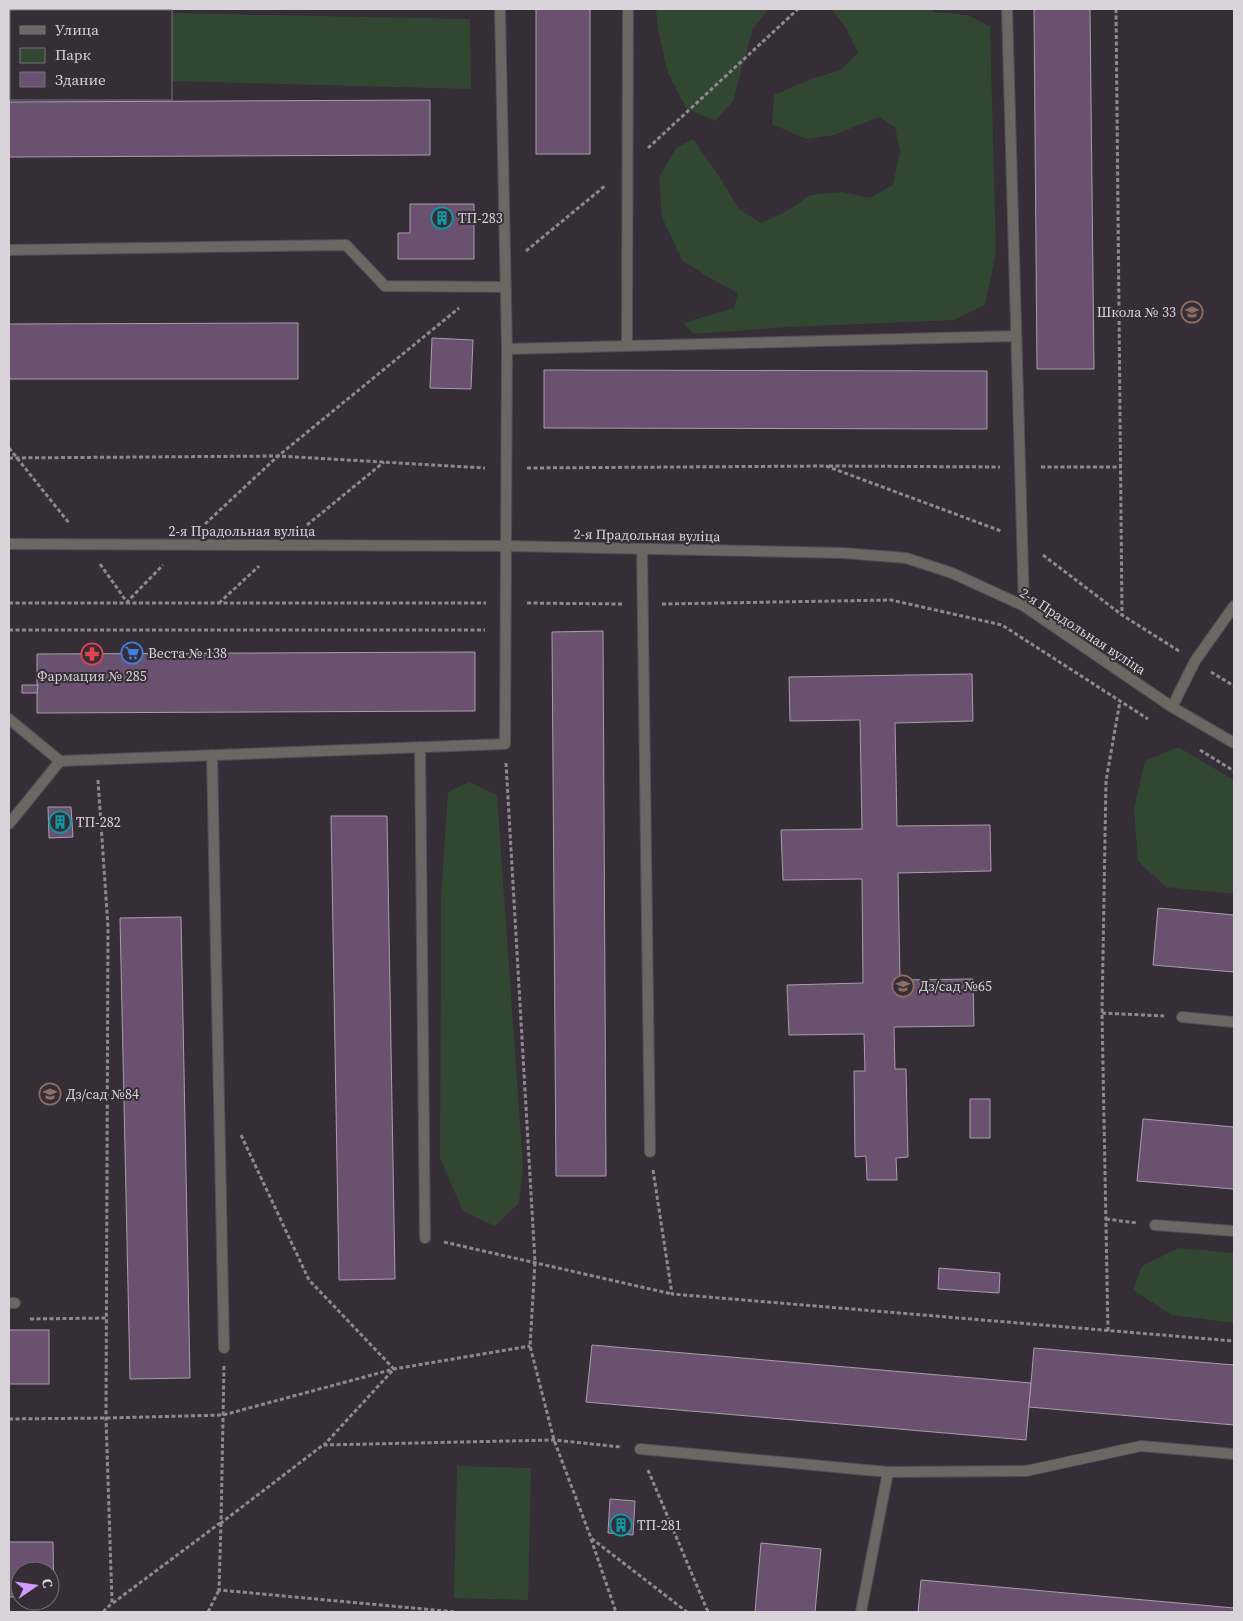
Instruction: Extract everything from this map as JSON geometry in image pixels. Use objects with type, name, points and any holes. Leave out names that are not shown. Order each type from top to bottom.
[{"type":"street","points":[[9,719],[60,761],[505,744],[507,349],[500,9]]},
{"type":"street","points":[[627,346],[628,9]]},
{"type":"street","points":[[1007,9],[1024,606]]},
{"type":"street","points":[[9,250],[346,245],[385,286],[505,287]]},
{"type":"street","points":[[507,349],[1016,336]]},
{"type":"street","name":"2-я Прадольная вуліца","points":[[9,544],[506,546],[844,553],[906,558],[952,573],[1024,606],[1172,707],[1234,743]]},
{"type":"street","points":[[642,549],[650,1152]]},
{"type":"street","points":[[1172,707],[1195,662],[1234,606]]},
{"type":"street","points":[[420,747],[426,1238]]},
{"type":"street","points":[[212,755],[224,1348]]},
{"type":"street","points":[[9,824],[60,761]]},
{"type":"street","points":[[1182,1017],[1234,1022]]},
{"type":"street","points":[[1155,1225],[1234,1232]]},
{"type":"street","points":[[640,1449],[888,1472],[1026,1471],[1141,1446],[1234,1454]]},
{"type":"street","points":[[861,1612],[888,1472]]},
{"type":"path","points":[[505,269],[627,167],[798,9]]},
{"type":"path","points":[[1116,9],[1122,615]]},
{"type":"path","points":[[9,448],[86,544],[127,602],[183,545],[278,456],[484,287]]},
{"type":"path","points":[[9,458],[278,456],[506,469],[826,466],[1121,467]]},
{"type":"path","points":[[826,466],[1022,539],[1122,615],[1234,686]]},
{"type":"path","points":[[9,630],[506,630]]},
{"type":"path","points":[[1108,1331],[1102,1013],[1106,781],[1120,702]]},
{"type":"path","points":[[505,744],[535,1262],[530,1346],[554,1440],[591,1538],[616,1612]]},
{"type":"path","points":[[97,760],[108,927],[106,1418],[112,1603]]},
{"type":"path","points":[[1102,1013],[1182,1017]]},
{"type":"path","points":[[239,1130],[309,1280],[394,1369]]},
{"type":"path","points":[[650,1152],[672,1294]]},
{"type":"path","points":[[1106,1219],[1155,1225]]},
{"type":"path","points":[[426,1238],[672,1294],[1234,1341]]},
{"type":"path","points":[[28,1318],[107,1318]]},
{"type":"path","points":[[9,1419],[223,1415],[394,1369],[530,1346]]},
{"type":"path","points":[[208,1612],[219,1590],[224,1348]]},
{"type":"path","points":[[103,1612],[112,1603],[323,1445],[394,1369]]},
{"type":"path","points":[[323,1445],[554,1440],[640,1449],[708,1612]]},
{"type":"path","points":[[591,1538],[687,1612]]},
{"type":"path","points":[[219,1590],[456,1612]]},
{"type":"green space","points":[[656,9],[769,9],[753,28],[733,101],[715,121],[686,108],[668,73],[658,29]]},
{"type":"green space","points":[[831,9],[931,9],[934,12],[967,15],[990,26],[996,252],[985,305],[954,320],[788,327],[694,334],[683,323],[734,308],[738,293],[682,260],[662,217],[659,178],[676,148],[693,139],[739,209],[761,223],[787,211],[810,195],[842,192],[870,198],[893,185],[900,151],[895,127],[879,117],[834,135],[806,139],[772,124],[774,95],[811,79],[841,70],[858,53],[845,26]]},
{"type":"green space","points":[[172,13],[470,19],[471,89],[172,81]]},
{"type":"green space","points":[[1178,747],[1234,780],[1234,894],[1166,887],[1138,861],[1134,809],[1145,761]]},
{"type":"green space","points":[[469,782],[497,795],[523,1167],[519,1203],[495,1226],[463,1211],[440,1158],[441,897],[448,792]]},
{"type":"green space","points":[[1179,1248],[1234,1253],[1234,1323],[1172,1315],[1133,1290],[1142,1266]]},
{"type":"green space","points":[[457,1466],[531,1468],[528,1600],[454,1598]]},
{"type":"building","points":[[536,9],[590,9],[590,154],[536,154]]},
{"type":"building","points":[[1034,9],[1090,9],[1094,369],[1037,369]]},
{"type":"building","points":[[430,100],[430,155],[9,157],[9,102]]},
{"type":"building","name":"ТП-283","points":[[410,204],[474,204],[474,259],[398,259],[398,233],[410,233]]},
{"type":"building","points":[[298,323],[298,379],[9,379],[9,324]]},
{"type":"building","points":[[432,338],[473,340],[471,389],[430,388]]},
{"type":"building","points":[[544,370],[987,371],[987,429],[544,428]]},
{"type":"building","points":[[603,631],[606,1176],[556,1176],[552,632]]},
{"type":"building","points":[[475,652],[475,711],[37,713],[37,654]]},
{"type":"building","points":[[972,674],[973,721],[895,723],[897,826],[990,825],[991,871],[898,873],[900,980],[973,979],[974,1026],[894,1027],[895,1069],[906,1069],[908,1157],[896,1158],[897,1180],[867,1180],[866,1156],[855,1157],[854,1071],[865,1071],[864,1034],[789,1035],[787,985],[863,983],[862,879],[783,880],[781,830],[862,829],[860,720],[790,721],[789,677]]},
{"type":"building","points":[[22,685],[38,685],[37,693],[22,693]]},
{"type":"building","name":"ТП-282","points":[[48,807],[71,807],[73,837],[49,838]]},
{"type":"building","points":[[331,816],[387,816],[395,1279],[339,1280]]},
{"type":"building","points":[[1158,908],[1234,915],[1234,972],[1153,965]]},
{"type":"building","points":[[181,917],[190,1378],[130,1379],[120,918]]},
{"type":"building","points":[[970,1099],[990,1099],[990,1138],[970,1138]]},
{"type":"building","points":[[1143,1119],[1234,1127],[1234,1189],[1137,1181]]},
{"type":"building","points":[[939,1268],[1000,1273],[999,1293],[938,1289]]},
{"type":"building","points":[[9,1330],[49,1330],[49,1384],[9,1384]]},
{"type":"building","points":[[592,1345],[1031,1383],[1026,1440],[586,1402]]},
{"type":"building","points":[[1034,1348],[1234,1365],[1234,1425],[1029,1407]]},
{"type":"building","name":"ТП-281","points":[[610,1499],[635,1501],[633,1535],[608,1533]]},
{"type":"building","points":[[9,1542],[53,1542],[53,1561],[10,1561],[9,1597]]},
{"type":"building","points":[[761,1543],[821,1549],[815,1612],[755,1612]]},
{"type":"building","points":[[921,1580],[1234,1608],[1234,1612],[918,1612]]},
{"type":"place","name":"ТП-283","points":[[442,218]]},
{"type":"place","name":"Школа № 33","points":[[1192,312]]},
{"type":"place","name":"Веста № 138","points":[[132,653]]},
{"type":"place","name":"Фармация № 285","points":[[92,654]]},
{"type":"place","name":"ТП-282","points":[[60,822]]},
{"type":"place","name":"Дз/сад №65","points":[[903,986]]},
{"type":"place","name":"Дз/сад №84","points":[[50,1094]]},
{"type":"place","name":"ТП-281","points":[[621,1525]]}]
